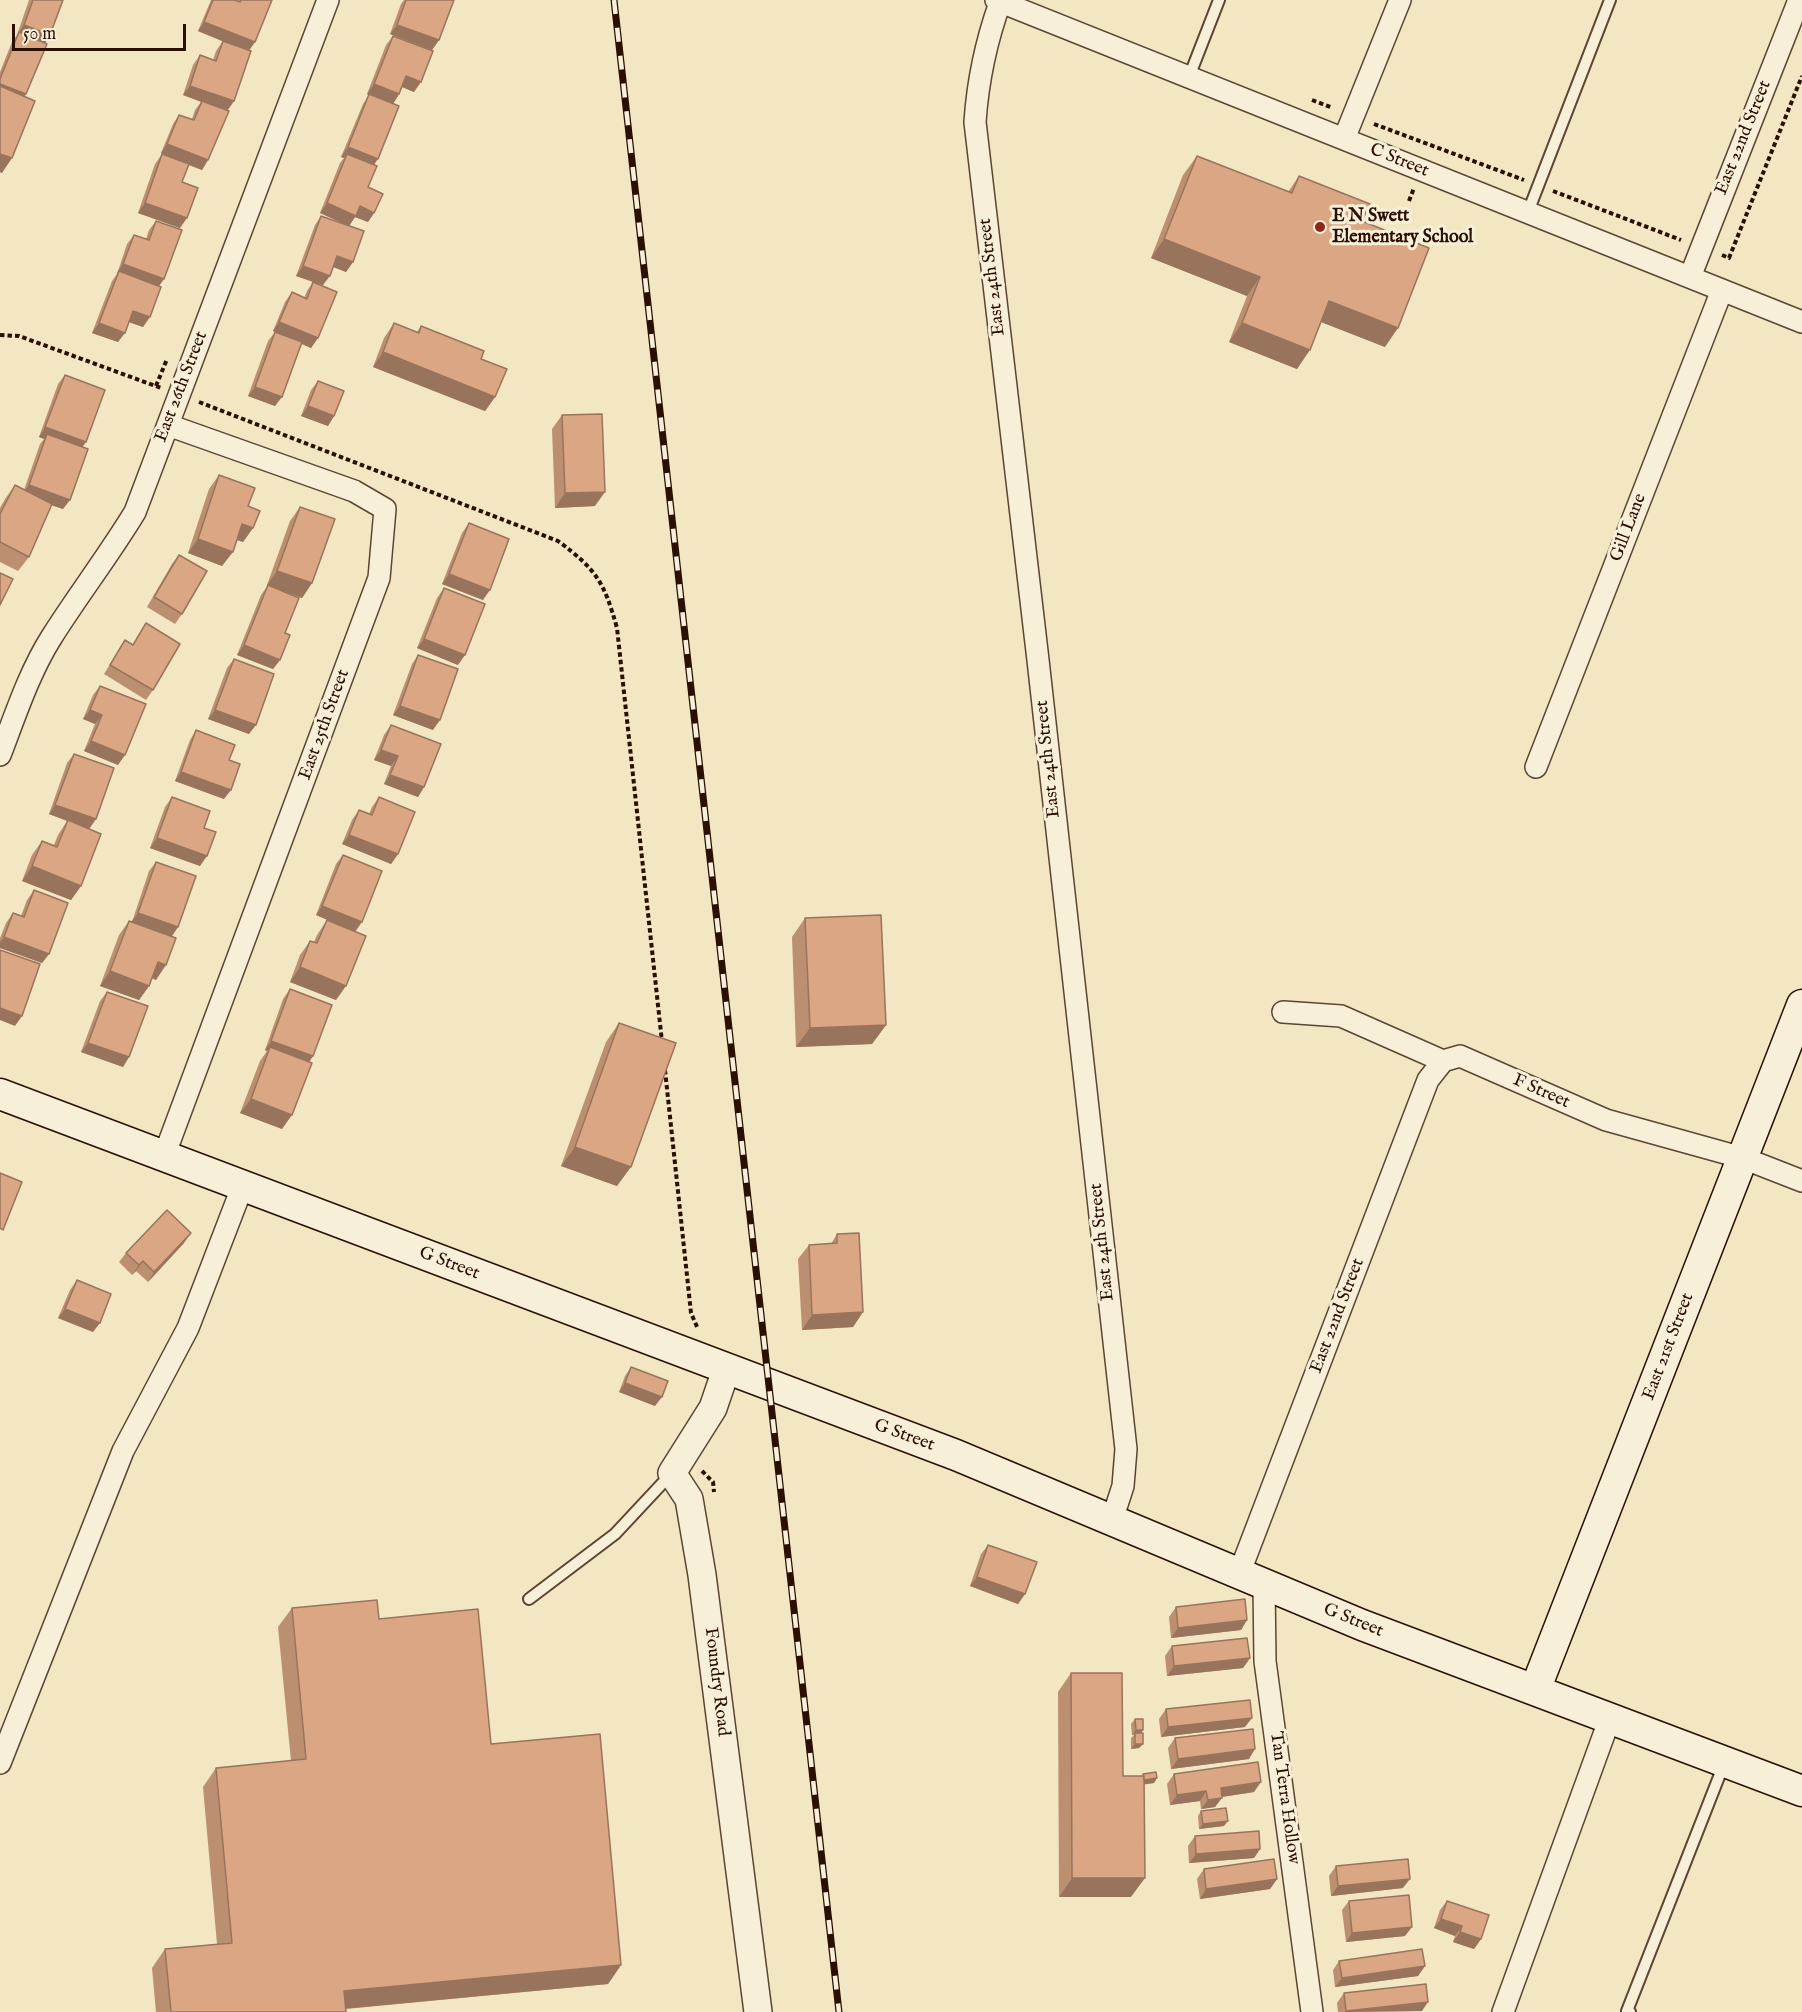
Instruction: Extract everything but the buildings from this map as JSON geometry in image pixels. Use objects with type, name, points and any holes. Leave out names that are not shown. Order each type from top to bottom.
[{"type":"main road","name":"East 21st Street","points":[[1536,1690],[1802,1005]]},
{"type":"main road","name":"G Street","points":[[0,1094],[956,1455],[1362,1625],[1802,1791]]},
{"type":"street","name":"East 26th Street","points":[[0,755],[19,704],[50,639],[101,568],[135,512],[328,0]]},
{"type":"street","points":[[1344,139],[1400,0]]},
{"type":"street","name":"East 22nd Street","points":[[1690,277],[1799,0]]},
{"type":"street","name":"C Street","points":[[999,1],[1802,322]]},
{"type":"street","name":"East 24th Street","points":[[999,1],[979,76],[975,122],[1040,672],[1126,1449],[1124,1486],[1112,1520]]},
{"type":"street","name":"Gill Lane","points":[[1536,767],[1722,290]]},
{"type":"street","name":"East 25th Street","points":[[164,1156],[379,579],[385,509],[354,491],[168,425]]},
{"type":"street","name":"F Street","points":[[1283,1012],[1341,1016],[1443,1061],[1460,1056],[1606,1120],[1743,1158],[1802,1181]]},
{"type":"street","name":"East 22nd Street","points":[[1252,1579],[1428,1080],[1443,1061]]},
{"type":"street","points":[[0,1763],[123,1451],[188,1328],[243,1185]]},
{"type":"street","points":[[672,1473],[713,1408],[726,1370]]},
{"type":"street","name":"Foundry Road","points":[[672,1473],[689,1499],[702,1575],[758,2012]]},
{"type":"street","name":"Tan Terra Hollow","points":[[1252,1579],[1312,2012]]},
{"type":"street","points":[[1503,2012],[1610,1718]]},
{"type":"lane","points":[[1189,77],[1219,0]]},
{"type":"lane","points":[[1528,212],[1610,0]]},
{"type":"lane","points":[[529,1599],[615,1534],[672,1473]]},
{"type":"lane","points":[[1630,2012],[1627,2011],[1725,1761]]},
{"type":"path","points":[[1309,99],[1729,258],[1802,76]]},
{"type":"path","points":[[0,335],[19,336],[180,395],[558,541],[582,559],[606,590],[617,628],[663,1053]]},
{"type":"path","points":[[664,1065],[691,1312],[697,1329],[706,1332]]},
{"type":"railway","points":[[614,0],[839,2012]]},
{"type":"place","name":"E N Swett Elementary School","points":[[1320,227]]}]
